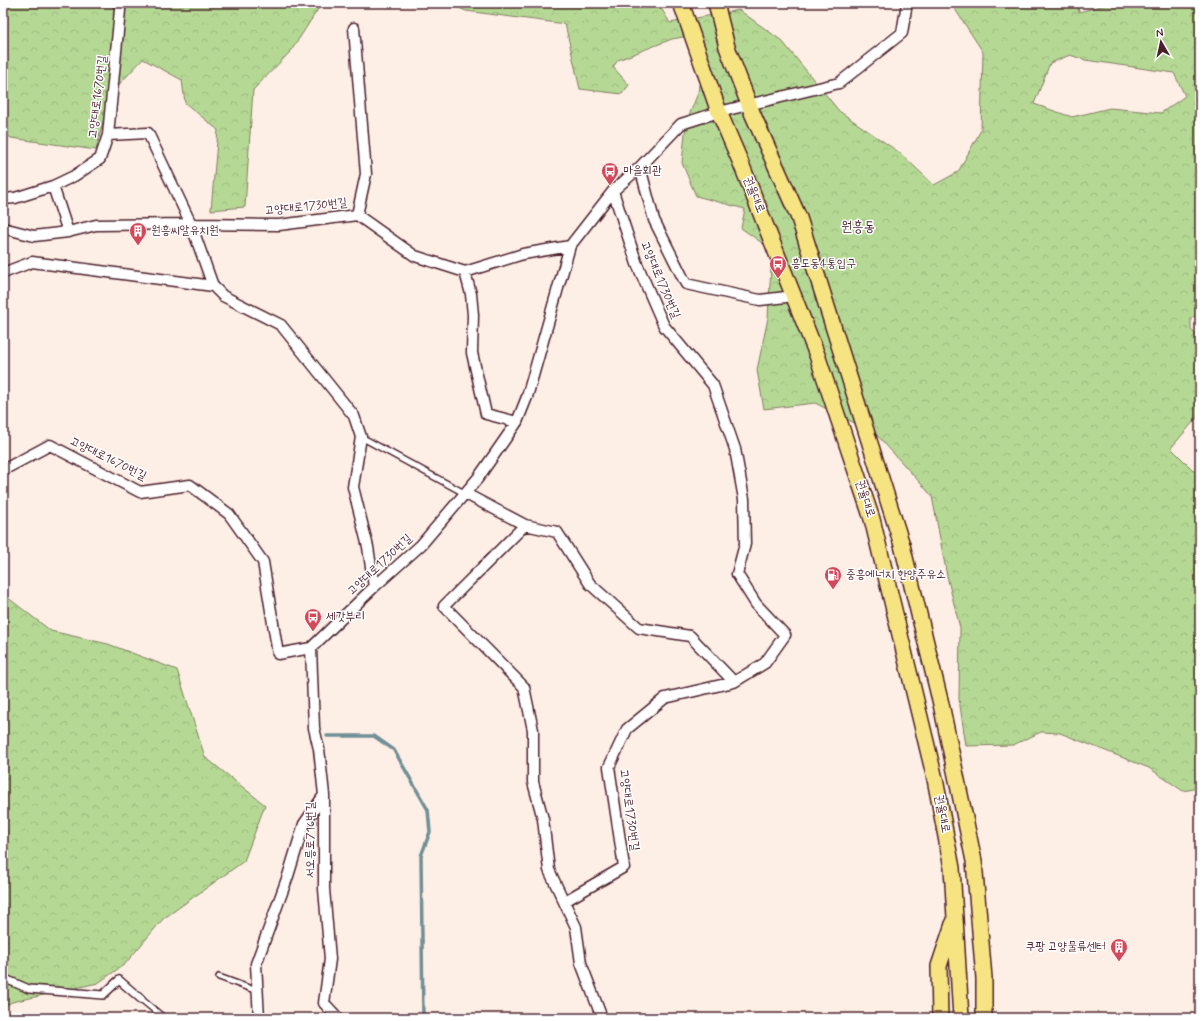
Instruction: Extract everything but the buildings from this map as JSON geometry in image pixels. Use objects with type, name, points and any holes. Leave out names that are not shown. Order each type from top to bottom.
[{"type":"main road","name":"권율대로","points":[[681,3],[719,112],[795,296],[817,354],[872,519],[935,779],[952,868],[961,1018]]},
{"type":"main road","name":"권율대로","points":[[716,3],[726,47],[749,105],[799,218],[902,545],[941,704],[974,861],[984,978],[984,1018]]},
{"type":"main road","points":[[940,1018],[939,966],[956,917]]},
{"type":"street","name":"고양대로1670번길","points":[[3,199],[15,198],[53,186],[74,176],[100,159],[108,135],[120,10],[119,3]]},
{"type":"street","name":"고양대로1730번길","points":[[311,648],[374,587],[421,545],[466,494],[517,422],[527,397],[570,246],[613,191],[640,167],[681,124],[719,112],[839,83],[902,33],[907,3]]},
{"type":"street","points":[[354,28],[366,174],[357,215]]},
{"type":"street","points":[[108,135],[148,133],[192,224],[213,286],[223,296],[281,325],[354,416],[361,437],[353,487],[368,547],[374,587]]},
{"type":"street","name":"고양대로1730번길","points":[[640,167],[654,220],[686,284],[760,300],[795,296]]},
{"type":"street","points":[[53,186],[68,232]]},
{"type":"street","name":"고양대로1730번길","points":[[565,901],[624,867],[609,767],[627,729],[665,698],[734,682],[765,663],[785,635],[756,604],[737,574],[745,544],[744,499],[735,449],[713,385],[664,326],[637,264],[613,191]]},
{"type":"street","name":"고양대로1730번길","points":[[3,228],[34,236],[68,232],[96,225],[279,225],[357,215],[415,256],[465,272]]},
{"type":"street","points":[[517,422],[486,414],[472,353],[473,315],[471,294],[465,272],[523,254],[570,246]]},
{"type":"street","points":[[3,273],[32,262],[213,286]]},
{"type":"street","name":"고양대로1670번길","points":[[3,470],[50,445],[140,492],[190,485],[229,514],[264,562],[278,654],[311,648]]},
{"type":"street","points":[[466,494],[525,525],[557,532],[590,584],[638,628],[690,636],[734,682]]},
{"type":"street","points":[[525,525],[444,606],[524,687],[533,730],[533,782],[542,819],[549,870],[576,927],[581,963],[602,1018]]},
{"type":"street","points":[[311,648],[314,728],[319,749],[324,795]]},
{"type":"street","name":"서오릉로716번길","points":[[259,1018],[256,964],[288,876],[304,824],[324,795]]},
{"type":"street","name":"서오릉로716번길","points":[[324,795],[324,889],[330,959],[324,1003],[338,1018]]},
{"type":"street","points":[[3,978],[29,989],[103,995],[119,980],[141,999]]},
{"type":"lane","points":[[361,437],[466,494]]},
{"type":"lane","points":[[219,977],[257,991]]},
{"type":"lane","points":[[141,999],[164,1018]]},
{"type":"green space","points":[[3,3],[322,3],[291,51],[253,90],[245,207],[211,210],[218,130],[185,103],[182,80],[143,59],[110,94],[96,150],[11,138],[3,132]]},
{"type":"green space","points":[[448,3],[658,3],[670,23],[739,10],[782,41],[839,111],[900,153],[934,185],[958,172],[981,130],[983,52],[951,3],[1077,3],[1079,12],[1112,3],[1200,3],[1200,314],[1191,318],[1191,330],[1200,336],[1200,414],[1171,448],[1198,475],[1200,474],[1200,788],[1183,791],[1149,768],[1060,733],[1041,732],[1013,745],[966,746],[959,699],[960,628],[947,576],[932,496],[876,434],[815,403],[764,409],[757,370],[768,318],[772,250],[741,228],[745,209],[696,196],[682,163],[686,123],[698,93],[702,58],[695,43],[683,37],[672,39],[618,60],[613,67],[629,85],[622,94],[580,89],[565,24],[466,11]],"holes":[[[1070,55],[1085,60],[1174,73],[1185,96],[1161,113],[1110,108],[1072,117],[1034,104],[1050,63]]]},
{"type":"green space","points":[[3,594],[51,631],[108,644],[177,670],[205,757],[265,805],[244,861],[163,919],[125,964],[98,983],[12,1002],[3,1007]]},
{"type":"waterway","points":[[327,736],[374,736],[394,750],[428,810],[430,832],[421,856],[423,1018]]},
{"type":"place","name":"마을회관","points":[[610,186]]},
{"type":"place","name":"원흥씨알유치원","points":[[138,246]]},
{"type":"place","name":"흥도동4통입구","points":[[778,279]]},
{"type":"place","name":"중흥에너지 한양주유소","points":[[833,590]]},
{"type":"place","name":"세갓부리","points":[[313,632]]},
{"type":"place","name":"쿠팡 고양물류센터","points":[[1119,962]]},
{"type":"district","name":"원흥동","points":[[858,227]]}]
